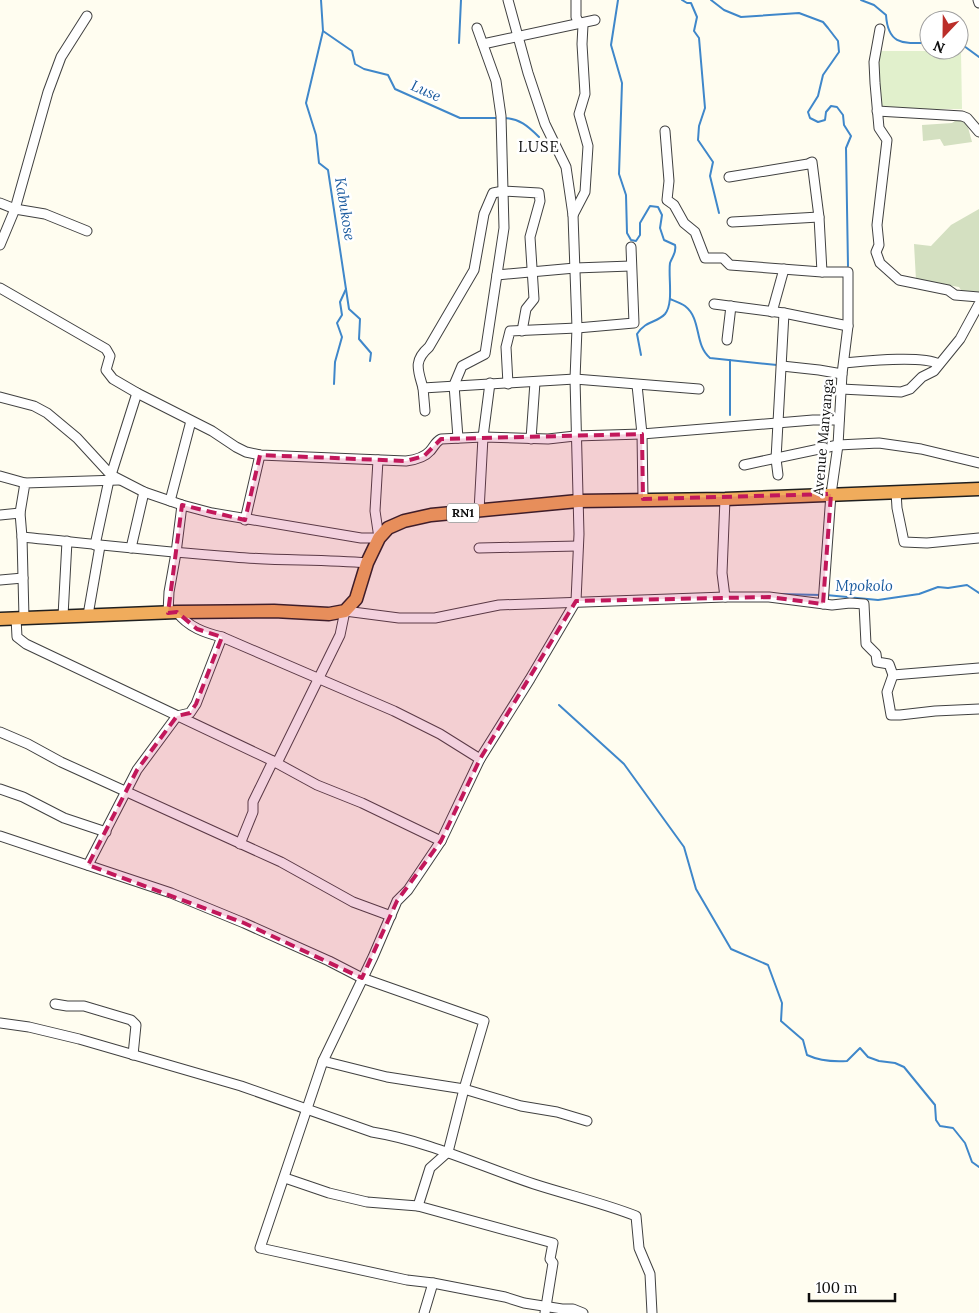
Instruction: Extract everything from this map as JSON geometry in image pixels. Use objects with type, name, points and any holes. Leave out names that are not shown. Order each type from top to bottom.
[{"type":"highway","name":"RN1","points":[[344,610],[356,599],[367,563],[379,538],[388,528],[404,521],[431,515],[578,501],[725,499],[979,489]]},
{"type":"highway","points":[[0,619],[173,612],[274,611],[329,614],[344,610]]},
{"type":"street","points":[[508,0],[520,38],[528,73],[545,124],[566,167],[573,215],[577,328],[575,379],[578,501],[576,601],[480,759],[441,841],[408,890],[397,901],[323,1061],[260,1248],[407,1280],[505,1297],[545,1309],[577,1310],[583,1313]]},
{"type":"street","points":[[573,215],[585,192],[588,146],[579,114],[585,94],[582,44],[583,25],[579,23],[576,17],[576,0]]},
{"type":"street","points":[[0,245],[15,208],[51,83],[61,57],[87,16]]},
{"type":"street","points":[[483,44],[520,38],[595,20]]},
{"type":"street","points":[[458,438],[454,385],[462,366],[485,354],[504,228],[501,116],[496,81],[477,28]]},
{"type":"street","points":[[880,29],[874,62],[877,111],[879,128],[887,140],[877,225],[879,244],[876,252],[880,263],[899,280],[948,290],[956,295],[979,297]]},
{"type":"street","points":[[877,111],[962,116],[978,128]]},
{"type":"street","points":[[665,130],[669,181],[667,200],[674,205],[684,223],[695,232],[705,258],[723,258],[730,265],[822,272],[819,217],[812,162],[729,177]]},
{"type":"street","points":[[425,411],[423,388],[417,366],[421,354],[429,348],[474,270],[484,214],[493,193],[503,191],[539,193],[540,201],[530,237],[534,299],[526,309],[522,331]]},
{"type":"street","points":[[0,202],[15,208],[45,214],[87,231]]},
{"type":"street","points":[[732,222],[819,217]]},
{"type":"street","points":[[508,384],[506,347],[510,331],[634,323],[631,247]]},
{"type":"street","points":[[497,275],[575,268],[631,266]]},
{"type":"street","points":[[772,312],[784,269]]},
{"type":"street","name":"Avenue Manyanga","points":[[822,272],[848,272],[848,326],[842,374],[838,445],[831,494],[823,598]]},
{"type":"street","points":[[0,288],[106,349],[110,356],[106,370],[114,379],[137,393],[212,431],[236,447],[246,452],[260,455],[413,460],[431,451],[436,442],[441,439],[483,437],[548,439],[839,420]]},
{"type":"street","points":[[714,304],[772,312],[848,326]]},
{"type":"street","points":[[842,389],[901,392],[910,389],[922,376],[934,371],[960,339],[979,304]]},
{"type":"street","points":[[727,340],[731,306]]},
{"type":"street","points":[[778,475],[776,458],[784,314]]},
{"type":"street","points":[[844,363],[872,360],[911,360],[939,364]]},
{"type":"street","points":[[782,366],[842,374]]},
{"type":"street","points":[[423,388],[575,379],[699,389]]},
{"type":"street","points":[[531,439],[534,382]]},
{"type":"street","points":[[479,511],[483,437],[490,383]]},
{"type":"street","points":[[637,385],[642,434],[644,500]]},
{"type":"street","points":[[88,615],[98,545],[113,478],[137,393]]},
{"type":"street","points":[[0,398],[34,406],[52,416],[77,438],[113,478],[144,492],[182,505],[244,520],[361,538],[379,538],[375,511],[378,460]]},
{"type":"street","points":[[170,501],[191,421]]},
{"type":"street","points":[[744,465],[838,445],[878,444],[912,448],[979,463]]},
{"type":"street","points":[[244,520],[260,455]]},
{"type":"street","points":[[0,476],[25,483],[113,478]]},
{"type":"street","points":[[25,483],[20,513],[23,578],[17,637],[26,644],[275,762],[317,785],[362,803],[441,841]]},
{"type":"street","points":[[131,548],[144,492]]},
{"type":"street","points":[[896,492],[897,508],[904,542],[927,543],[979,538]]},
{"type":"street","points":[[725,499],[722,573],[725,597]]},
{"type":"street","points":[[182,505],[169,592],[173,612],[182,620],[197,629],[222,636],[394,712],[440,734],[480,759]]},
{"type":"street","points":[[0,515],[20,513]]},
{"type":"street","points":[[22,537],[176,553],[236,557],[327,559],[367,563]]},
{"type":"street","points":[[63,616],[67,541]]},
{"type":"street","points":[[479,548],[578,546]]},
{"type":"street","points":[[0,580],[23,578]]},
{"type":"street","points":[[240,844],[253,812],[253,802],[340,635],[344,610],[399,618],[435,618],[499,605],[576,601],[769,597],[823,598],[864,604],[866,644],[876,654],[877,662],[889,664],[893,675],[887,692],[891,715],[900,716],[935,711],[979,709]]},
{"type":"street","points":[[88,865],[137,770],[178,716],[190,713],[196,704],[222,636]]},
{"type":"street","points":[[893,675],[979,668]]},
{"type":"street","points":[[0,732],[28,744],[61,762],[281,862],[353,902],[391,916]]},
{"type":"street","points":[[0,788],[64,818],[106,832]]},
{"type":"street","points":[[0,836],[52,855],[171,893],[244,923],[362,978],[484,1020],[448,1152],[430,1168],[418,1206]]},
{"type":"street","points":[[55,1004],[84,1006],[131,1020],[136,1025],[133,1055]]},
{"type":"street","points":[[0,1023],[44,1030],[241,1086],[372,1132],[448,1152],[536,1184],[636,1216],[639,1248],[651,1280],[652,1313]]},
{"type":"street","points":[[323,1061],[396,1079],[464,1089],[521,1106],[557,1112],[587,1121]]},
{"type":"street","points":[[284,1178],[329,1193],[367,1202],[418,1206],[553,1243],[550,1259],[553,1263],[545,1309]]},
{"type":"street","points":[[424,1313],[433,1283]]},
{"type":"highlighted area","points":[[642,434],[643,499],[831,494],[823,604],[769,597],[576,601],[480,759],[441,841],[397,901],[362,978],[244,923],[88,865],[137,770],[177,716],[190,713],[196,704],[222,637],[197,629],[177,612],[168,613],[182,505],[245,520],[260,455],[406,461],[424,456],[441,439]]},
{"type":"green space","points":[[879,51],[919,51],[919,60],[961,60],[962,109],[879,109]]},
{"type":"green space","points":[[958,119],[966,120],[972,142],[944,146],[940,139],[923,141],[922,125],[952,123]]},
{"type":"green space","points":[[979,209],[979,295],[963,293],[959,287],[916,280],[914,244],[931,246],[951,225]]},
{"type":"waterway","name":"Kabukose","points":[[321,0],[323,31],[306,103],[316,135],[319,163],[328,170],[349,309],[360,319],[359,339],[371,353],[370,361]]},
{"type":"waterway","points":[[459,43],[461,0]]},
{"type":"waterway","points":[[618,0],[611,45],[622,83],[619,174],[626,195],[627,233],[631,240],[636,241],[640,235],[640,223],[650,206],[658,207],[662,215],[660,228],[664,240],[675,245],[675,252],[670,263],[668,309],[662,317],[644,326],[637,334],[641,355]]},
{"type":"waterway","points":[[682,0],[691,3],[697,17],[694,31],[699,38],[705,108],[699,126],[698,140],[713,162],[710,176],[719,213]]},
{"type":"waterway","points":[[711,0],[724,10],[741,17],[799,13],[823,22],[838,41],[839,52],[823,75],[818,96],[808,112],[810,118],[818,122],[825,120],[826,112],[831,106],[837,107],[843,115],[844,125],[851,136],[846,148],[848,266]]},
{"type":"waterway","points":[[861,0],[874,5],[886,15],[890,32],[899,41],[919,43]]},
{"type":"waterway","name":"Luse","points":[[323,31],[352,51],[355,64],[364,69],[388,75],[395,89],[460,118],[499,118]]},
{"type":"waterway","points":[[969,50],[979,57]]},
{"type":"waterway","name":"Luse","points":[[503,118],[514,119],[523,123],[539,137]]},
{"type":"waterway","points":[[334,384],[335,362],[342,337],[337,323],[342,315],[340,302],[346,289]]},
{"type":"waterway","points":[[670,299],[683,305],[690,311],[694,318],[702,346],[710,358],[777,365]]},
{"type":"waterway","points":[[730,360],[730,415]]},
{"type":"waterway","name":"Mpokolo","points":[[826,595],[878,600],[919,594],[938,587],[948,588],[967,585],[979,593]]},
{"type":"waterway","name":"Mpokolo","points":[[778,594],[821,595]]},
{"type":"waterway","points":[[559,705],[624,764],[684,847],[696,889],[731,949],[768,965],[782,1003],[781,1021],[803,1040],[807,1055],[826,1061],[847,1061],[860,1048],[868,1057],[904,1067],[935,1105],[936,1120],[940,1126],[953,1128],[965,1143],[972,1162],[979,1167]]},
{"type":"district","name":"LUSE","points":[[539,147]]}]
